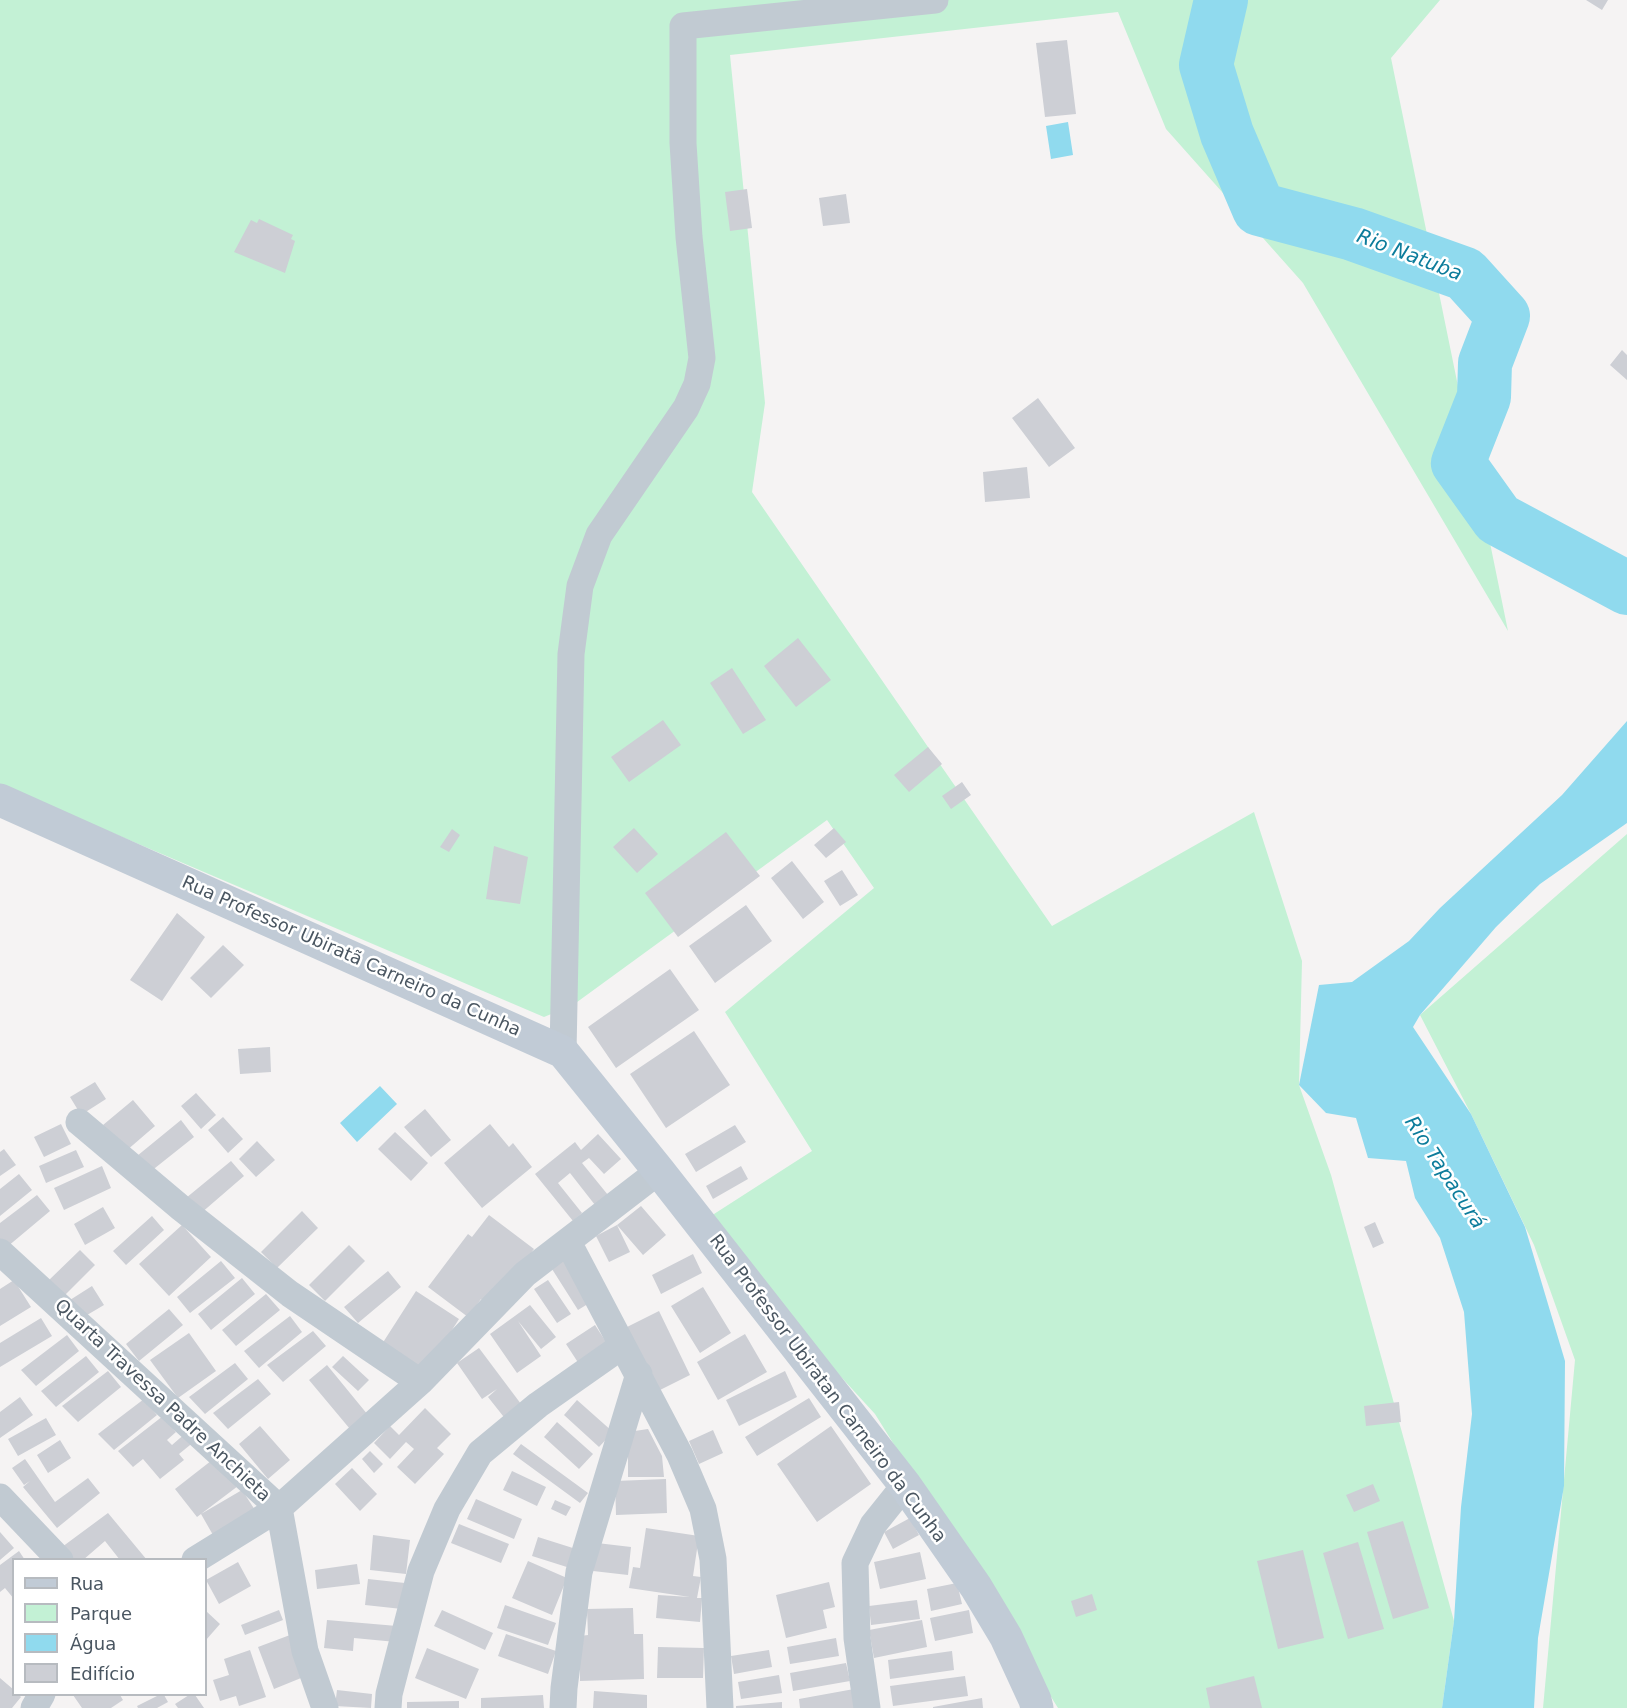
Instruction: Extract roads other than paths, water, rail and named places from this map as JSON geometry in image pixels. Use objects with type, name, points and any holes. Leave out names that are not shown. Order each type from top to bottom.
[{"type":"street","points":[[563,1052],[571,654],[580,586],[599,535],[686,408],[697,384],[702,358],[689,237],[683,143],[683,26],[935,0]]},
{"type":"street","name":"Rua Professor Ubiratã Carneiro da Cunha","points":[[0,800],[563,1052],[659,1171]]},
{"type":"street","points":[[79,1122],[181,1208],[290,1294],[420,1382]]},
{"type":"street","points":[[198,1558],[279,1508],[420,1382],[525,1274],[659,1171]]},
{"type":"street","name":"Rua Professor Ubiratan Carneiro da Cunha","points":[[659,1171],[905,1485],[976,1587],[1006,1637],[1037,1708]]},
{"type":"street","points":[[568,1242],[680,1455],[703,1509],[713,1559],[720,1708]]},
{"type":"street","name":"Quarta Travessa Padre Anchieta","points":[[0,1252],[279,1508],[305,1651],[325,1708]]},
{"type":"street","points":[[388,1708],[389,1694],[421,1571],[447,1509],[480,1453],[538,1405],[622,1346]]},
{"type":"street","points":[[563,1708],[579,1572],[639,1374]]},
{"type":"street","points":[[867,1708],[857,1638],[855,1563],[873,1525],[905,1485]]},
{"type":"street","points":[[0,1497],[58,1558]]},
{"type":"water","points":[[1068,122],[1073,155],[1051,159],[1046,126]]},
{"type":"water","name":"Rio Tapacurá","points":[[1627,721],[1627,823],[1540,884],[1496,927],[1420,1015],[1413,1027],[1471,1114],[1525,1227],[1565,1361],[1564,1486],[1538,1638],[1534,1708],[1442,1708],[1454,1621],[1461,1507],[1472,1414],[1464,1312],[1440,1238],[1415,1198],[1406,1161],[1368,1158],[1356,1118],[1326,1113],[1299,1085],[1319,985],[1352,982],[1409,941],[1440,908],[1562,795]]},
{"type":"water","points":[[380,1086],[397,1104],[357,1142],[340,1123]]},
{"type":"waterway","name":"Rio Natuba","points":[[1221,0],[1206,65],[1227,134],[1259,209],[1353,234],[1465,274],[1503,316],[1485,363],[1484,397],[1458,463],[1498,519],[1627,588]]}]
